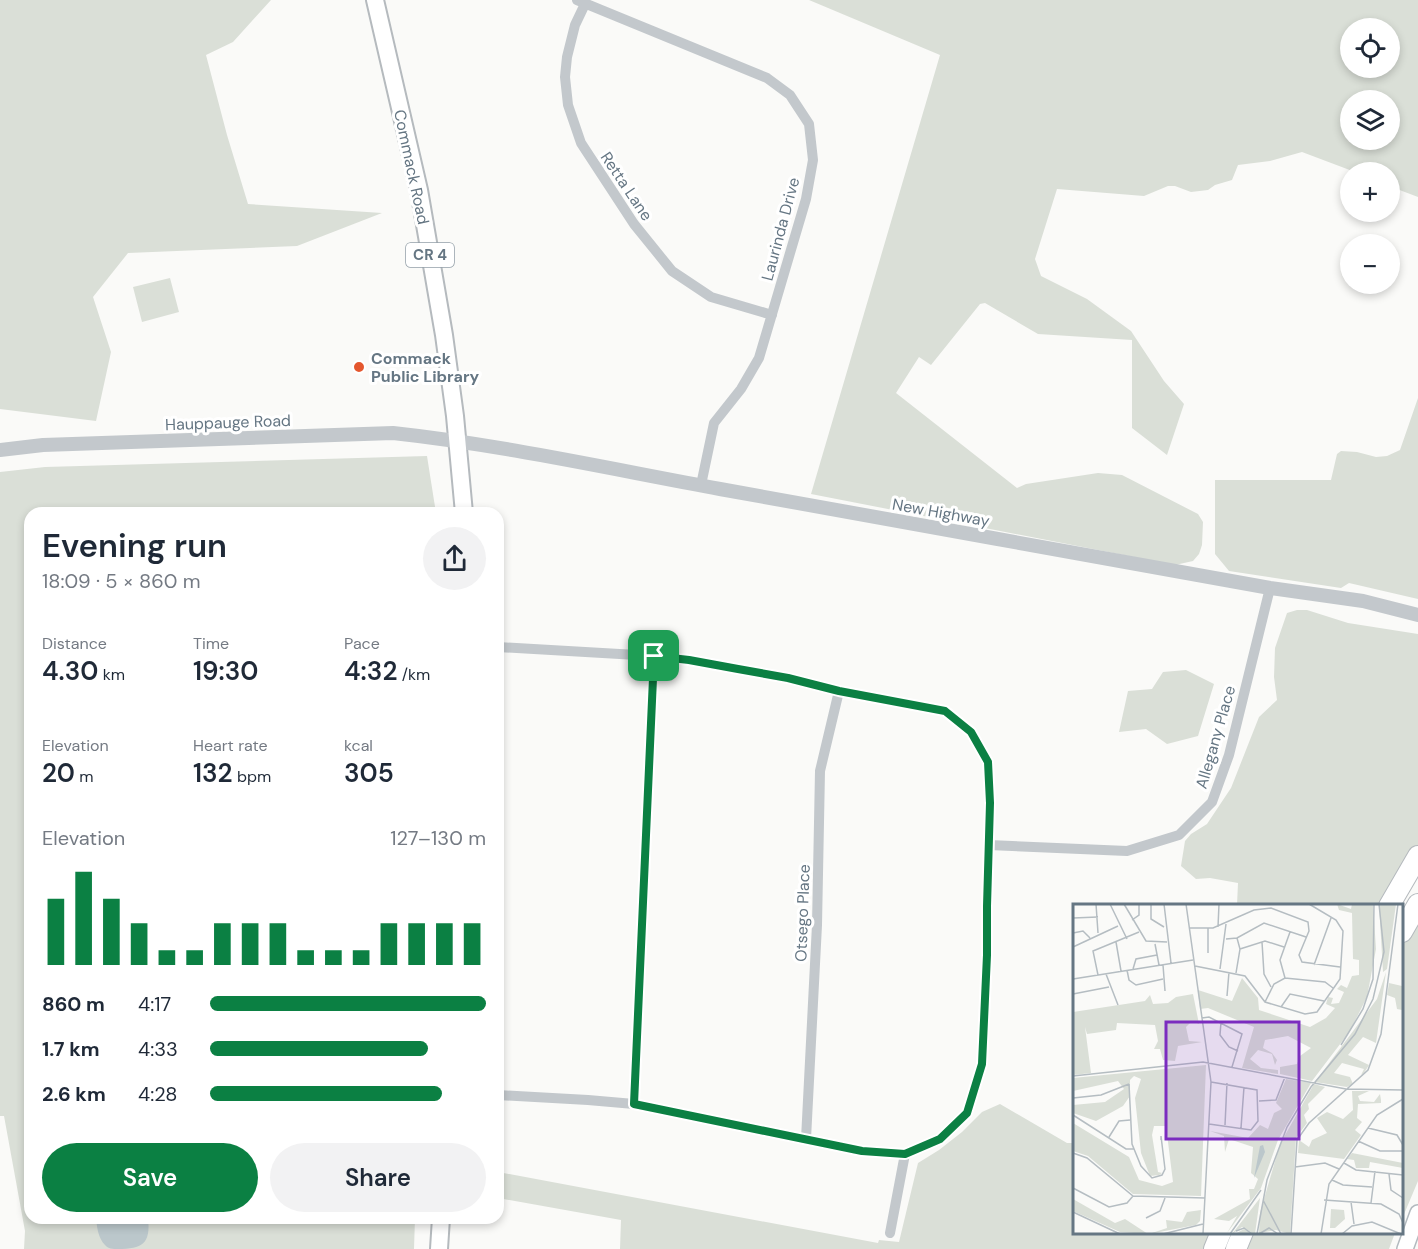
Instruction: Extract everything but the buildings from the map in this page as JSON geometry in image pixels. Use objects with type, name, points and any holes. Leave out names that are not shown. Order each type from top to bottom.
[{"type":"highway","points":[[1390,904],[1418,856]]},
{"type":"highway","points":[[1403,929],[1418,904]]},
{"type":"highway","points":[[1214,1249],[1221,1234]]},
{"type":"highway","points":[[1236,1249],[1243,1234]]},
{"type":"main road","name":"Commack Road","points":[[375,0],[419,190],[444,335],[458,441],[464,507]]},
{"type":"main road","points":[[1405,1249],[1418,1213]]},
{"type":"main road","points":[[439,1249],[441,1224]]},
{"type":"street","name":"Retta Lane","points":[[581,2],[567,57],[565,77],[568,105],[581,143],[634,224],[672,271],[711,297],[772,315]]},
{"type":"street","name":"Laurinda Drive","points":[[581,2],[767,78],[790,95],[809,124],[813,160],[806,199],[772,315],[759,358],[741,389],[714,423],[701,485]]},
{"type":"street","name":"Hauppauge Road","points":[[0,450],[43,445],[393,433],[458,441]]},
{"type":"street","name":"New Highway","points":[[458,441],[1270,588],[1363,601],[1418,615]]},
{"type":"street","name":"Allegany Place","points":[[989,845],[1127,851],[1179,835],[1212,802],[1229,755],[1270,588]]},
{"type":"street","points":[[504,647],[654,656],[711,664],[945,711],[971,732],[988,762],[990,803],[982,1064],[967,1113],[940,1139],[905,1154],[862,1151],[634,1104],[504,1095]]},
{"type":"street","points":[[634,1104],[654,656]]},
{"type":"street","name":"Otsego Place","points":[[806,1139],[817,925],[820,771],[839,691]]},
{"type":"street","points":[[890,1233],[905,1154]]},
{"type":"shaded area","points":[[0,0],[271,0],[233,42],[206,55],[248,204],[382,213],[297,246],[128,253],[93,297],[111,352],[96,421],[0,409]]},
{"type":"shaded area","points":[[809,0],[1418,0],[1418,197],[1400,190],[1400,162],[1340,162],[1340,166],[1302,152],[1270,161],[1238,165],[1232,180],[1215,185],[1208,190],[1191,192],[1168,186],[1144,196],[1057,189],[1035,259],[1041,276],[1087,299],[1131,331],[1164,381],[1184,404],[1167,455],[1132,428],[1132,340],[1038,334],[985,303],[980,304],[931,365],[919,357],[896,393],[1017,488],[1026,484],[1098,473],[1122,475],[1198,514],[1203,522],[1202,545],[1193,561],[1175,565],[811,494],[940,55]]},
{"type":"shaded area","points":[[170,278],[179,312],[142,322],[133,287]]},
{"type":"shaded area","points":[[1418,398],[1418,599],[1349,583],[1341,588],[1229,571],[1215,554],[1215,480],[1331,480],[1337,454],[1341,451],[1376,457],[1387,456],[1400,450]]},
{"type":"shaded area","points":[[427,456],[435,507],[24,507],[24,1224],[415,1224],[414,1249],[24,1249],[25,1231],[4,1116],[0,1116],[0,472],[45,467]]},
{"type":"shaded area","points":[[1307,610],[1348,623],[1418,634],[1418,847],[1384,904],[1237,904],[1238,883],[1210,878],[1196,879],[1181,866],[1185,841],[1191,834],[1207,824],[1231,788],[1259,717],[1277,700],[1274,677],[1275,648],[1287,613]]},
{"type":"shaded area","points":[[1186,670],[1214,684],[1198,736],[1167,744],[1146,729],[1119,732],[1128,691],[1152,689],[1163,672]]},
{"type":"shaded area","points":[[1418,916],[1418,1181],[1403,1217],[1403,941]]},
{"type":"shaded area","points":[[1000,1104],[1067,1143],[1073,1143],[1073,1234],[1213,1234],[1206,1249],[620,1249],[621,1220],[504,1199],[504,1173],[878,1243],[879,1240],[899,1242],[918,1163],[962,1132],[982,1112]]},
{"type":"shaded area","points":[[97,1224],[149,1224],[146,1239],[133,1248],[109,1248],[98,1232]]},
{"type":"shaded area","points":[[1254,1234],[1395,1234],[1389,1249],[1246,1249]]},
{"type":"place","name":"Commack Public Library","points":[[359,367]]},
{"type":"route","points":[[654,656],[788,678],[839,691],[945,711],[971,732],[988,762],[990,803],[982,1064],[967,1113],[940,1139],[905,1154],[862,1151],[634,1104],[654,656]]}]
